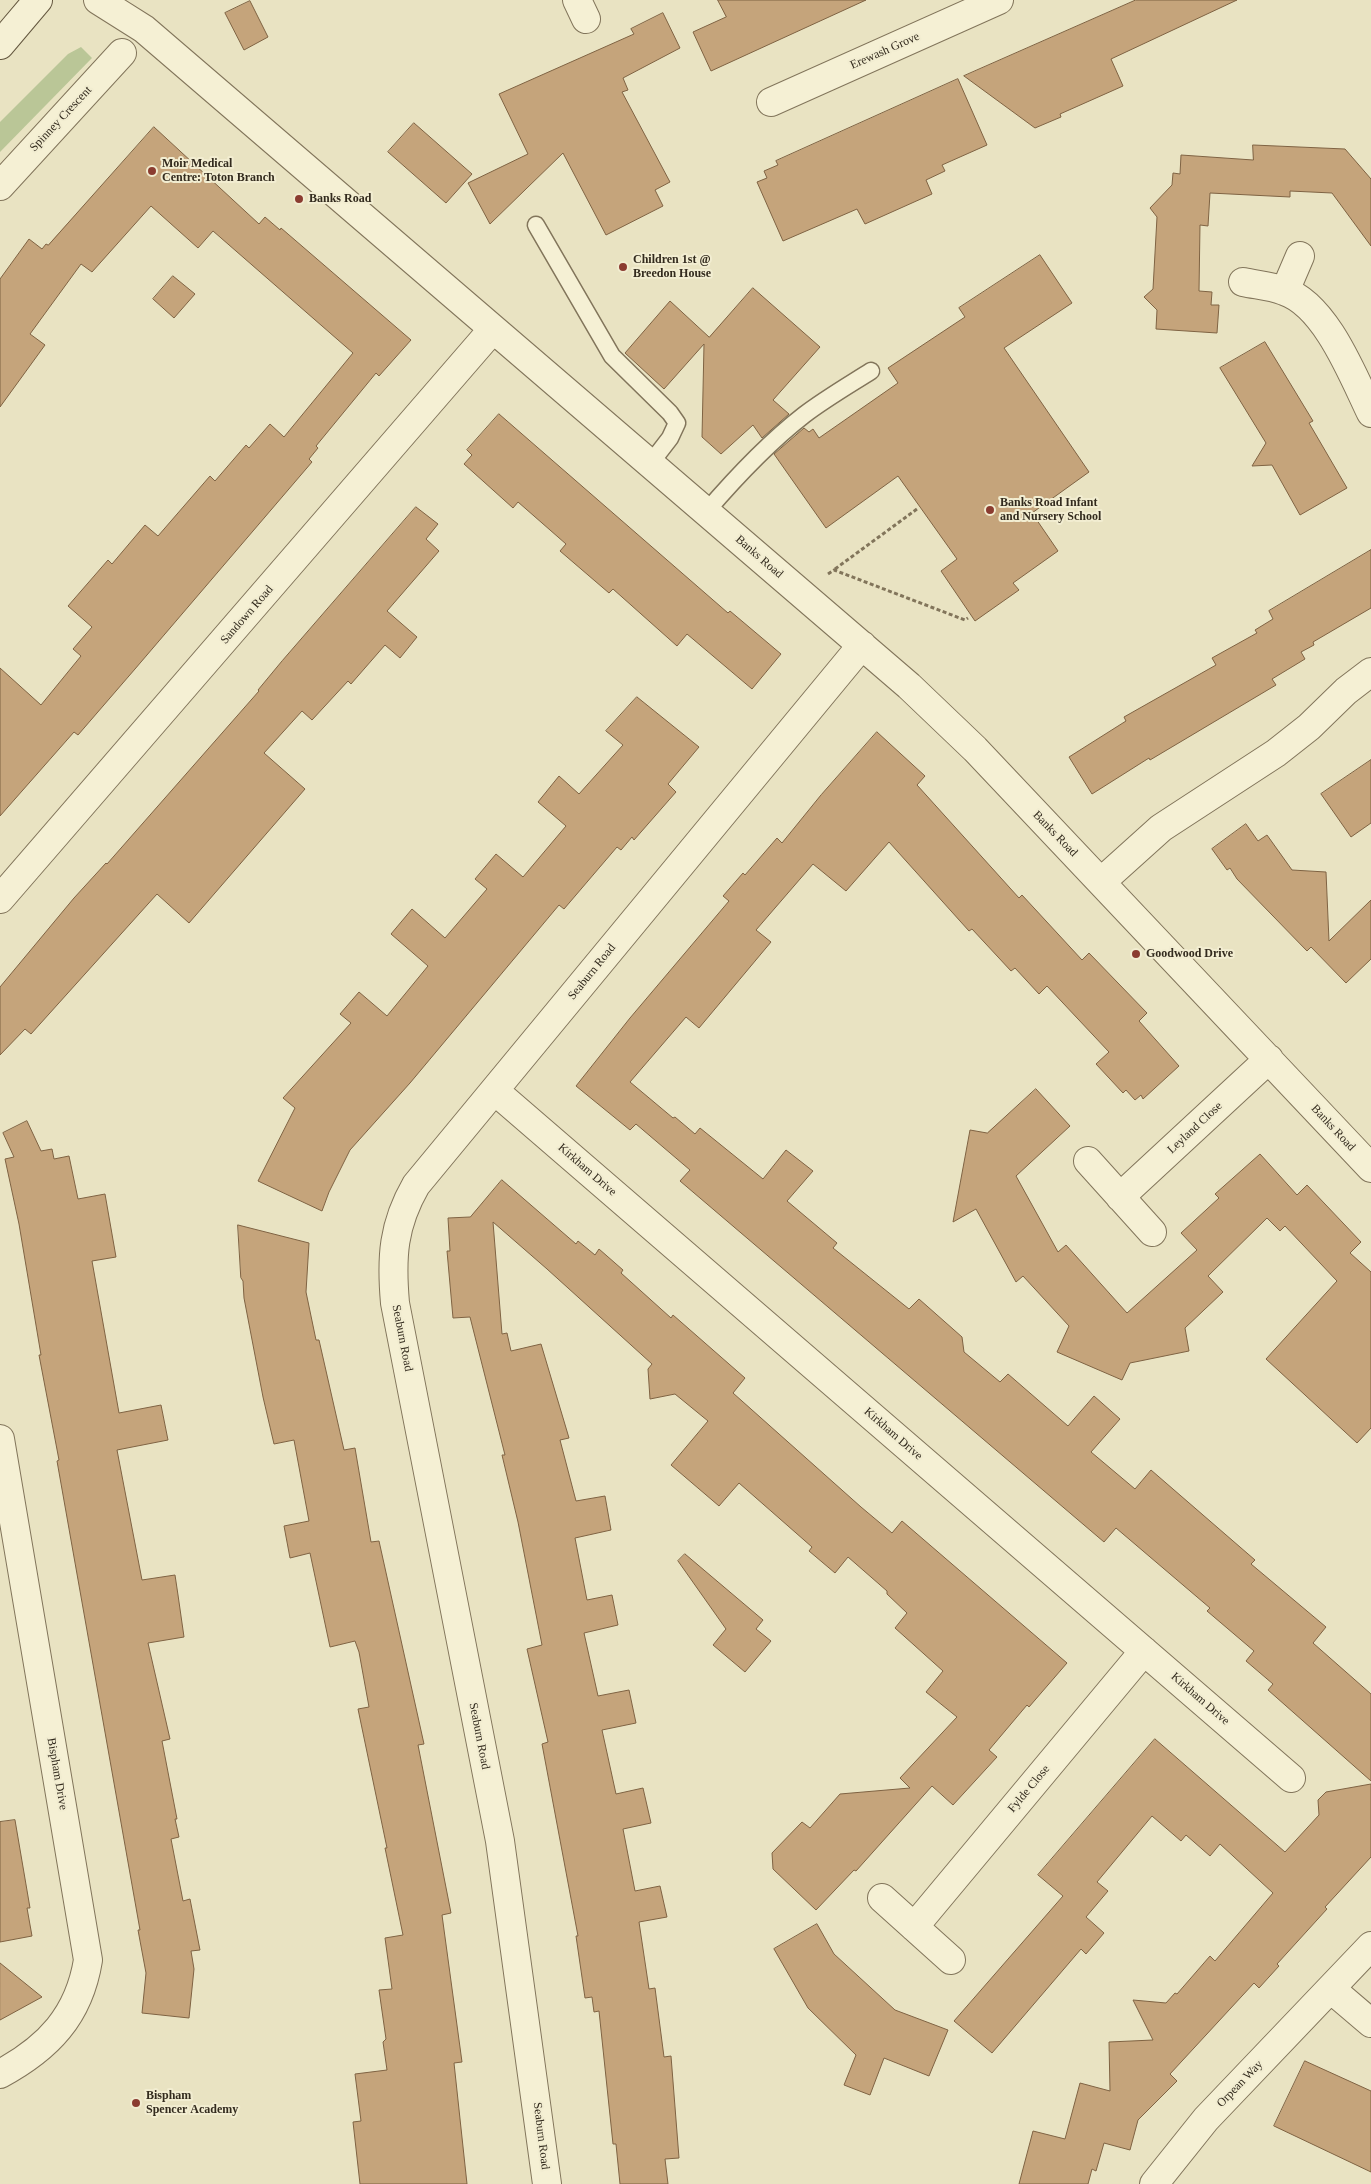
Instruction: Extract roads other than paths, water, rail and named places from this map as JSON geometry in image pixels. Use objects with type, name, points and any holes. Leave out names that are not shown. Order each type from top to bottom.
[{"type":"street","points":[[0,45],[38,0]]},
{"type":"street","name":"Banks Road","points":[[98,0],[144,29],[909,686],[975,749],[1371,1168]]},
{"type":"street","name":"Erewash Grove","points":[[771,102],[998,0]]},
{"type":"street","name":"Spinney Crescent","points":[[0,186],[122,53]]},
{"type":"street","points":[[1285,291],[1300,256]]},
{"type":"street","points":[[1243,282],[1285,291],[1302,301],[1320,318],[1344,358],[1371,413]]},
{"type":"street","name":"Sandown Road","points":[[0,899],[493,329]]},
{"type":"street","name":"Seaburn Road","points":[[547,2184],[500,1842],[395,1302],[392,1267],[393,1250],[399,1221],[411,1193],[862,645]]},
{"type":"street","points":[[1101,882],[1161,828],[1276,753],[1309,727],[1346,691],[1371,672]]},
{"type":"street","name":"Leyland Close","points":[[1120,1197],[1269,1059]]},
{"type":"street","name":"Kirkham Drive","points":[[495,1091],[1291,1778]]},
{"type":"street","points":[[1088,1162],[1152,1232]]},
{"type":"street","name":"Bispham Drive","points":[[0,1439],[88,1960],[80,1993],[57,2033],[44,2046],[0,2074]]},
{"type":"street","name":"Fylde Close","points":[[914,1927],[1144,1651]]},
{"type":"street","points":[[882,1898],[951,1960]]},
{"type":"street","name":"Orpean Way","points":[[1154,2184],[1206,2119],[1371,1946]]},
{"type":"street","points":[[1331,1989],[1371,2024]]},
{"type":"lane","points":[[536,225],[612,356],[670,413],[677,423],[670,438],[650,464]]},
{"type":"lane","points":[[706,512],[735,478],[779,436],[806,414],[871,371]]},
{"type":"place","name":"Moir Medical Centre: Toton Branch","points":[[152,171]]},
{"type":"place","name":"Banks Road","points":[[299,199]]},
{"type":"place","name":"Children 1st @ Breedon House","points":[[623,267]]},
{"type":"place","name":"Banks Road Infant and Nursery School","points":[[990,510]]},
{"type":"place","name":"Goodwood Drive","points":[[1136,954]]},
{"type":"place","name":"Bispham Spencer Academy","points":[[136,2103]]}]
